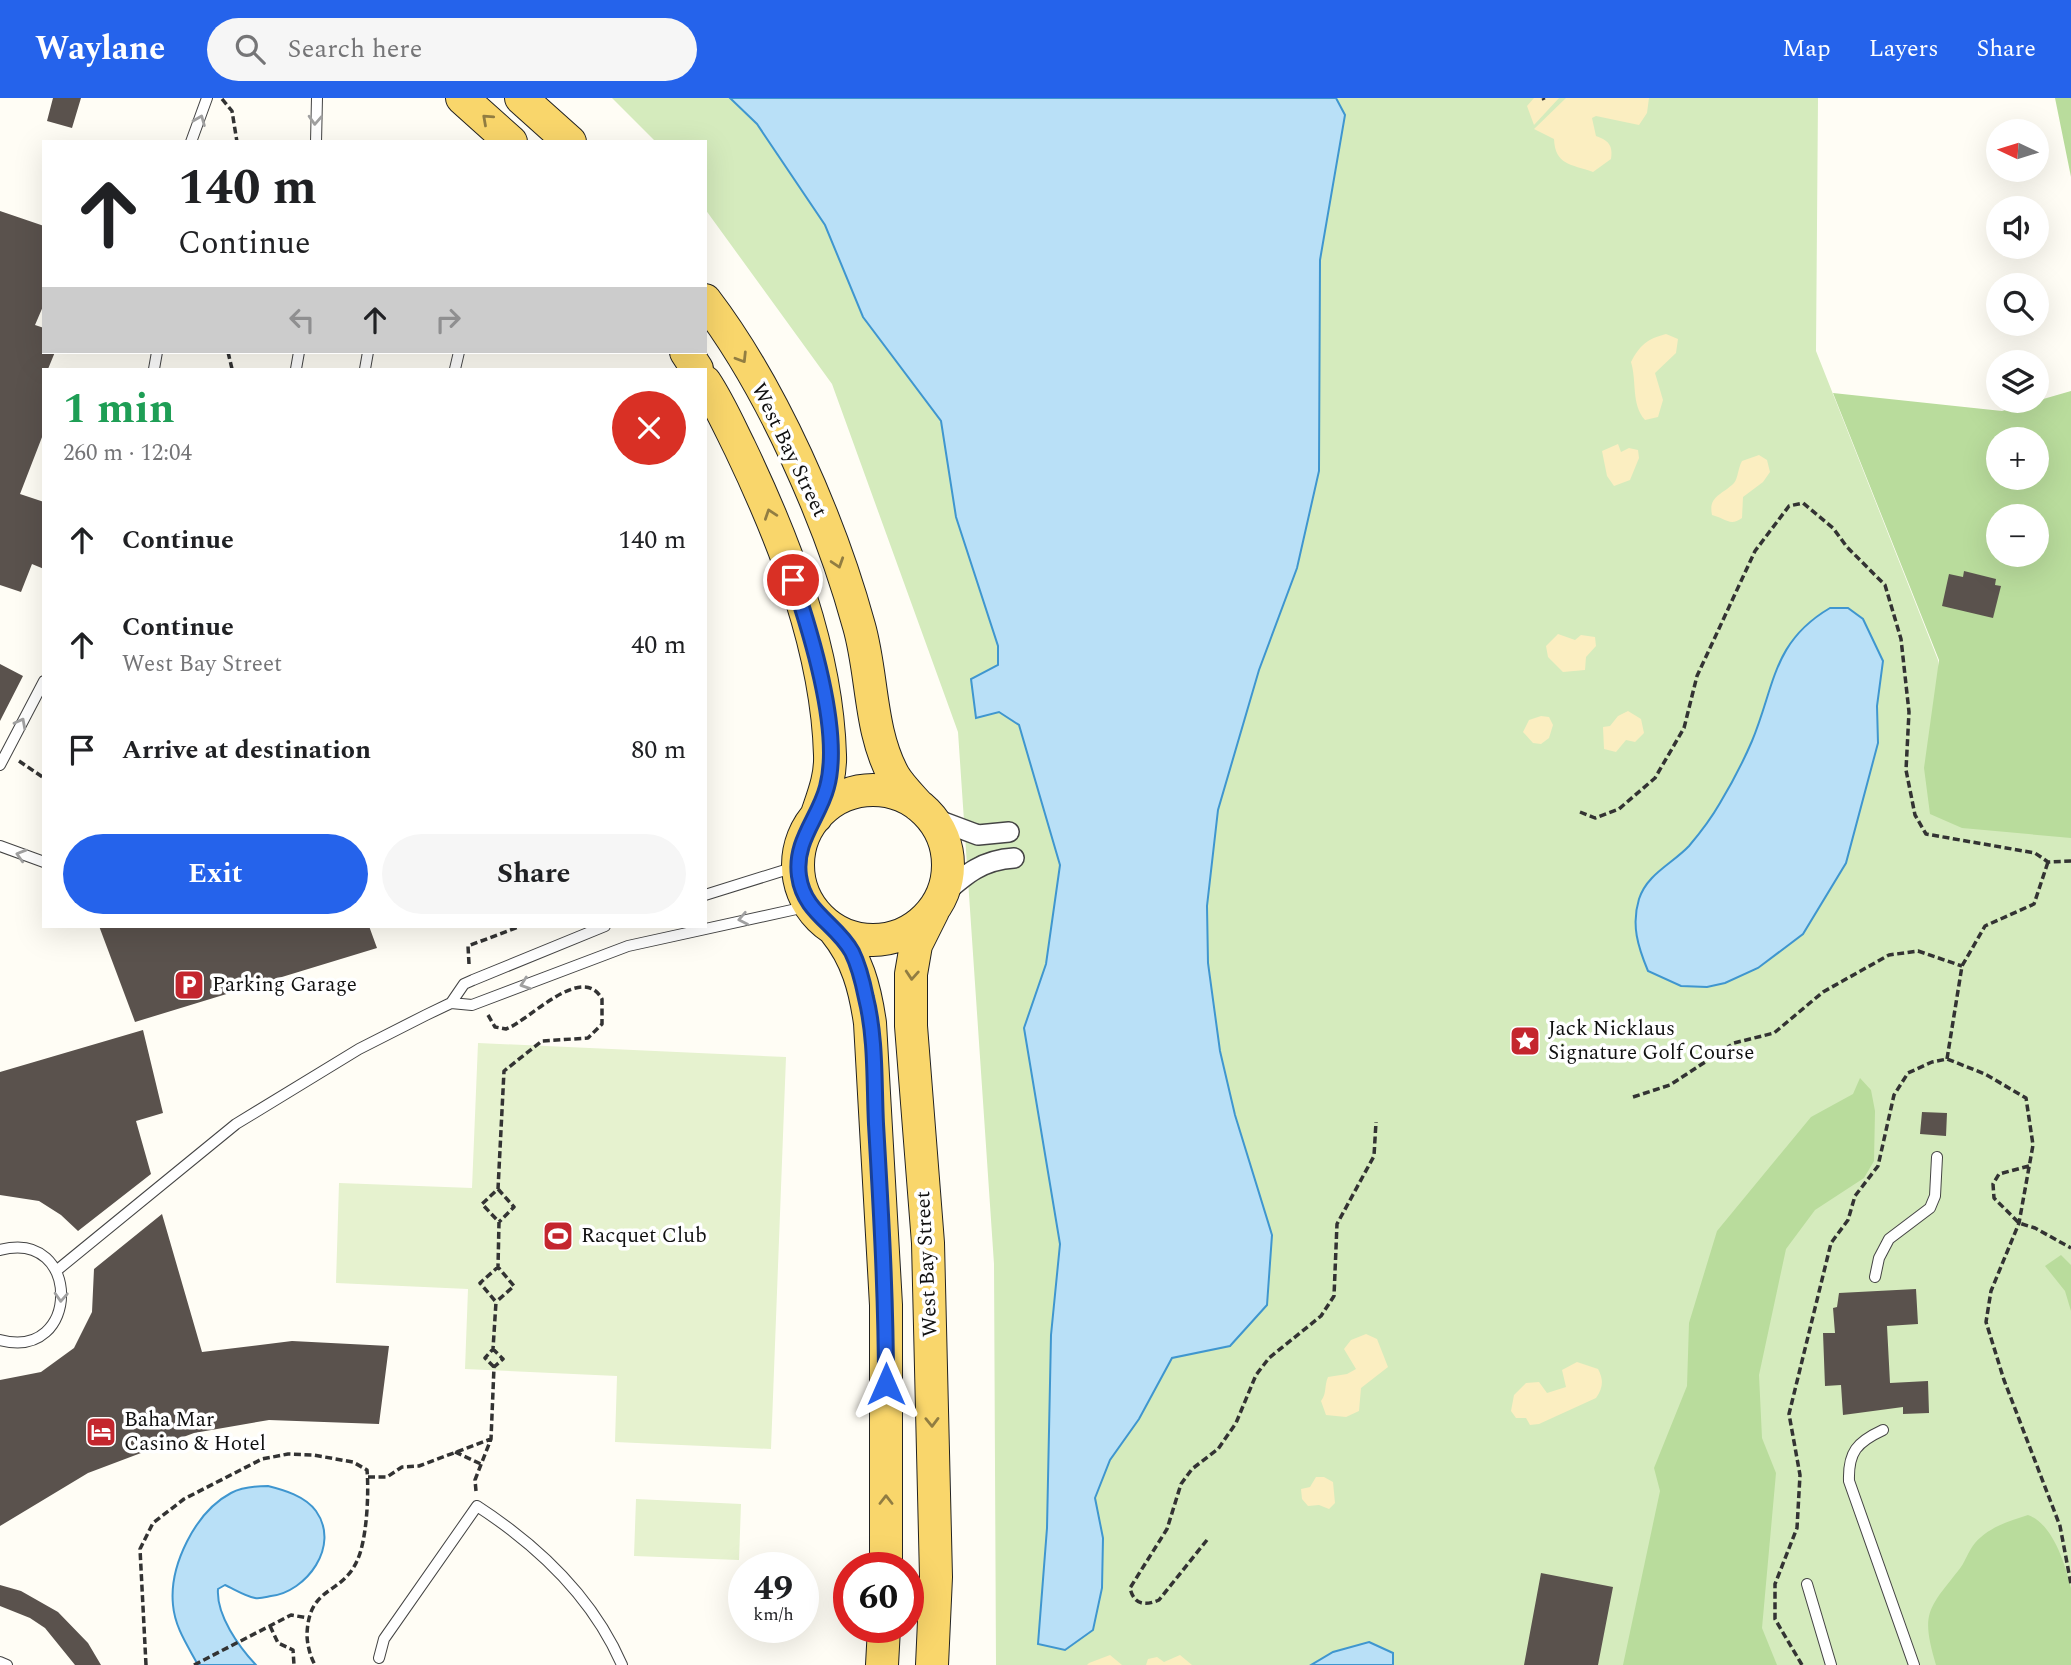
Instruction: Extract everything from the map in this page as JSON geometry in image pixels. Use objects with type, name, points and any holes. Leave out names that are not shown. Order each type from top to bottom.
[{"type":"main road","points":[[462,98],[509,140]]},
{"type":"main road","points":[[521,98],[568,140]]},
{"type":"main road","name":"West Bay Street","points":[[707,303],[771,406],[821,513],[860,627],[878,732],[886,758],[895,778],[924,811]]},
{"type":"main road","name":"West Bay Street","points":[[707,386],[765,501],[802,606],[819,673],[830,757],[827,786],[816,817]]},
{"type":"main road","points":[[868,790],[888,791],[924,811],[946,847],[947,880],[937,903],[915,928],[894,938],[870,941],[835,931],[810,906],[801,887],[798,866],[802,840],[816,817],[836,800],[868,790]]},
{"type":"main road","name":"West Bay Street","points":[[932,1665],[936,1577],[928,1243],[911,1026],[911,974],[916,945],[937,903]]},
{"type":"main road","name":"West Bay Street","points":[[835,931],[852,952],[867,1001],[870,1023],[886,1304],[886,1552]]},
{"type":"main road","points":[[882,1665],[883,1643]]},
{"type":"street","points":[[924,811],[978,835],[1009,832]]},
{"type":"street","points":[[937,903],[970,870],[984,863],[1014,858]]},
{"type":"lane","points":[[192,140],[207,98]]},
{"type":"lane","points":[[316,140],[317,98]]},
{"type":"lane","points":[[0,765],[42,685]]},
{"type":"lane","points":[[0,846],[42,861]]},
{"type":"lane","points":[[707,894],[798,866]]},
{"type":"lane","points":[[451,1003],[472,1005],[628,947],[810,906]]},
{"type":"lane","points":[[56,1271],[236,1124],[359,1049],[451,1003],[464,984],[600,928]]},
{"type":"lane","points":[[1875,1277],[1879,1258],[1889,1239],[1930,1208],[1935,1196],[1937,1157]]},
{"type":"lane","points":[[0,1250],[18,1247],[33,1251],[56,1271],[62,1300],[59,1314],[39,1336],[25,1342],[0,1340]]},
{"type":"lane","points":[[1883,1430],[1863,1440],[1853,1449],[1849,1481],[1914,1665]]},
{"type":"lane","points":[[379,1658],[384,1639],[477,1506],[510,1528],[558,1572],[598,1621],[622,1665]]},
{"type":"lane","points":[[1808,1584],[1831,1665]]},
{"type":"lane","points":[[0,1662],[8,1665]]},
{"type":"path","points":[[222,98],[232,111],[237,140]]},
{"type":"path","points":[[1580,813],[1595,818],[1619,809],[1656,778],[1684,728],[1697,676],[1755,551],[1789,506],[1803,503],[1833,528],[1847,547],[1885,585],[1901,639],[1909,712],[1906,770],[1915,815],[1926,834],[2035,853],[2048,862],[2071,861]]},
{"type":"path","points":[[6,752],[42,777]]},
{"type":"path","points":[[1947,1059],[1962,966],[1985,926],[2034,904],[2048,862]]},
{"type":"path","points":[[473,980],[468,946],[516,928]]},
{"type":"path","points":[[1633,1097],[1670,1085],[1734,1043],[1774,1032],[1823,992],[1889,955],[1918,951],[1962,966]]},
{"type":"path","points":[[492,998],[488,1017],[490,1023],[506,1029],[566,990],[587,987],[594,989],[602,999],[602,1024],[588,1038],[542,1041],[504,1071],[498,1189],[482,1204],[499,1222]]},
{"type":"path","points":[[1802,1665],[1776,1619],[1775,1607],[1775,1584],[1797,1528],[1800,1475],[1789,1414],[1798,1367],[1831,1243],[1849,1220],[1855,1196],[1878,1166],[1894,1096],[1908,1073],[1947,1059],[1985,1074],[2026,1098],[2033,1145],[2019,1223],[1991,1291],[1986,1322],[2004,1380],[2060,1525],[2071,1584]]},
{"type":"path","points":[[1207,1540],[1160,1600],[1140,1604],[1132,1597],[1130,1588],[1167,1529],[1181,1484],[1192,1469],[1218,1449],[1236,1423],[1256,1375],[1269,1357],[1321,1316],[1334,1296],[1337,1224],[1374,1156],[1376,1122]]},
{"type":"path","points":[[2029,1166],[1999,1174],[1993,1184],[1993,1198],[2019,1223],[2035,1227],[2071,1248]]},
{"type":"path","points":[[496,1302],[514,1286],[498,1267],[499,1222],[514,1207],[498,1189]]},
{"type":"path","points":[[494,1367],[485,1358],[493,1349],[496,1302],[480,1283],[498,1267]]},
{"type":"path","points":[[477,1506],[475,1480],[491,1439],[494,1367],[503,1359],[493,1349]]},
{"type":"path","points":[[368,1477],[387,1476],[402,1467],[419,1466],[491,1439]]},
{"type":"path","points":[[455,1452],[481,1464]]},
{"type":"path","points":[[146,1665],[140,1549],[153,1523],[184,1499],[262,1459],[288,1454],[336,1458],[365,1466],[368,1477],[369,1496],[358,1559],[349,1575],[315,1600],[308,1618],[307,1640],[315,1665]]},
{"type":"path","points":[[194,1665],[290,1615],[308,1618]]},
{"type":"path","points":[[270,1626],[278,1643],[293,1650],[294,1665]]},
{"type":"green space","name":"Jack Nicklaus Signature Golf Course","points":[[612,98],[1818,98],[1816,351],[1938,660],[1952,798],[2071,818],[2071,1665],[996,1665],[994,1264],[958,732],[832,384],[707,212],[707,140],[654,140]]},
{"type":"green space","points":[[2055,98],[2071,98],[2071,177]]},
{"type":"green space","points":[[2071,391],[2071,838],[1962,828],[1930,814],[1924,768],[1939,660],[1833,393],[1986,409],[1986,413],[2049,413],[2049,397]]},
{"type":"green space","name":"Racquet Club","points":[[478,1043],[786,1057],[771,1449],[615,1442],[617,1376],[465,1369],[468,1289],[336,1283],[339,1183],[472,1188]]},
{"type":"green space","points":[[1860,1078],[1871,1090],[1875,1111],[1874,1161],[1864,1178],[1815,1210],[1786,1249],[1759,1375],[1762,1438],[1776,1473],[1762,1628],[1777,1665],[1623,1665],[1660,1491],[1654,1468],[1687,1386],[1689,1323],[1717,1231],[1811,1117],[1853,1094]]},
{"type":"green space","points":[[2061,1255],[2071,1265],[2071,1311],[2065,1291],[2045,1266]]},
{"type":"green space","points":[[636,1499],[741,1504],[739,1552],[728,1552],[728,1560],[634,1556]]},
{"type":"green space","points":[[2028,1515],[2044,1527],[2057,1546],[2071,1588],[2071,1665],[1936,1665],[1928,1623],[1933,1604],[1981,1537],[2000,1525]]},
{"type":"sand","points":[[1534,98],[1559,98],[1534,125],[1527,106]]},
{"type":"sand","points":[[1566,98],[1649,98],[1647,113],[1639,125],[1596,116],[1592,118],[1596,136],[1611,147],[1611,159],[1593,172],[1561,159],[1557,154],[1554,139],[1534,129]]},
{"type":"sand","points":[[1666,334],[1678,339],[1676,353],[1655,373],[1663,400],[1658,417],[1645,420],[1636,400],[1631,362],[1645,344]]},
{"type":"sand","points":[[1618,444],[1621,452],[1629,448],[1638,450],[1639,458],[1630,480],[1614,486],[1607,476],[1602,451]]},
{"type":"sand","points":[[1759,455],[1767,460],[1770,472],[1763,482],[1743,497],[1742,518],[1731,522],[1712,515],[1714,500],[1734,483],[1742,461]]},
{"type":"sand","points":[[1558,634],[1575,640],[1581,635],[1595,637],[1596,646],[1586,657],[1585,670],[1563,672],[1548,657],[1546,646]]},
{"type":"sand","points":[[1628,711],[1641,719],[1644,733],[1635,742],[1626,740],[1616,752],[1604,749],[1603,727],[1610,726],[1618,716]]},
{"type":"sand","points":[[1541,716],[1549,717],[1553,725],[1549,738],[1541,744],[1533,743],[1523,732],[1529,720]]},
{"type":"sand","points":[[1366,1334],[1377,1339],[1388,1367],[1361,1388],[1359,1411],[1346,1417],[1326,1415],[1321,1401],[1328,1377],[1347,1374],[1356,1369],[1344,1349],[1351,1340]]},
{"type":"sand","points":[[1577,1362],[1598,1369],[1602,1384],[1596,1398],[1539,1424],[1530,1425],[1526,1418],[1516,1418],[1511,1411],[1514,1395],[1526,1383],[1539,1382],[1547,1393],[1566,1387],[1562,1370]]},
{"type":"sand","points":[[1316,1477],[1324,1477],[1333,1482],[1335,1503],[1329,1509],[1319,1505],[1308,1506],[1302,1499],[1301,1489],[1310,1487]]},
{"type":"sand","points":[[1110,1655],[1122,1665],[1087,1665],[1089,1663]]},
{"type":"sand","points":[[1180,1655],[1192,1665],[1146,1665],[1148,1659],[1157,1657],[1164,1662]]},
{"type":"water","points":[[730,98],[1336,98],[1345,115],[1320,260],[1319,471],[1297,568],[1259,670],[1218,810],[1207,906],[1208,963],[1220,1051],[1235,1115],[1272,1235],[1267,1305],[1230,1346],[1172,1358],[1139,1419],[1110,1460],[1095,1498],[1103,1538],[1102,1588],[1093,1630],[1065,1650],[1038,1644],[1047,1528],[1051,1335],[1060,1244],[1024,1028],[1046,964],[1060,865],[1019,725],[999,712],[976,718],[971,679],[998,665],[998,646],[956,517],[941,421],[863,317],[825,225],[757,124]]},
{"type":"water","points":[[1830,608],[1848,608],[1863,619],[1883,661],[1877,706],[1878,743],[1846,863],[1803,934],[1758,968],[1725,983],[1707,987],[1681,986],[1648,971],[1637,936],[1639,899],[1648,883],[1689,846],[1713,814],[1749,749],[1771,684],[1786,651],[1811,621]]},
{"type":"water","points":[[268,1486],[300,1498],[316,1511],[323,1525],[322,1552],[307,1577],[284,1593],[257,1598],[225,1585],[218,1589],[218,1599],[225,1620],[236,1640],[256,1665],[198,1665],[182,1636],[174,1613],[173,1590],[180,1557],[196,1527],[218,1502],[240,1489]]},
{"type":"water","points":[[1369,1642],[1393,1653],[1393,1665],[1311,1665],[1333,1652]]},
{"type":"building","points":[[53,98],[81,98],[72,128],[47,121]]},
{"type":"building","points":[[0,211],[42,225],[42,309],[35,325],[42,327],[42,354],[54,354],[48,368],[42,368],[42,437],[20,494],[42,501],[42,568],[32,564],[21,592],[0,585]]},
{"type":"building","points":[[1964,571],[1996,579],[1995,585],[2001,586],[1993,618],[1942,606],[1949,574],[1963,577]]},
{"type":"building","points":[[0,664],[23,676],[0,721]]},
{"type":"building","name":"Parking Garage","points":[[100,928],[370,928],[377,948],[135,1022]]},
{"type":"building","points":[[143,1030],[163,1113],[136,1121],[151,1174],[78,1231],[61,1215],[39,1201],[0,1195],[0,1072]]},
{"type":"building","points":[[1922,1112],[1947,1113],[1946,1136],[1920,1134]]},
{"type":"building","name":"Baha Mar Casino & Hotel","points":[[162,1214],[202,1352],[292,1341],[389,1346],[379,1424],[269,1420],[194,1433],[88,1473],[0,1526],[0,1380],[41,1372],[74,1348],[92,1312],[94,1269]]},
{"type":"building","points":[[1916,1289],[1918,1324],[1887,1326],[1890,1383],[1928,1381],[1929,1413],[1903,1414],[1903,1407],[1843,1415],[1841,1385],[1825,1386],[1823,1333],[1835,1333],[1833,1308],[1837,1307],[1839,1293]]},
{"type":"building","points":[[1541,1573],[1613,1587],[1598,1665],[1524,1665]]},
{"type":"building","points":[[0,1585],[21,1591],[58,1612],[88,1643],[101,1665],[75,1665],[45,1628],[30,1618],[0,1606]]},
{"type":"place","name":"Parking Garage","points":[[189,985]]},
{"type":"place","name":"Jack Nicklaus Signature Golf Course","points":[[1525,1041]]},
{"type":"place","name":"Racquet Club","points":[[558,1236]]},
{"type":"place","name":"Baha Mar Casino & Hotel","points":[[101,1432]]},
{"type":"route","points":[[793,580],[819,673],[830,757],[827,786],[816,817],[802,840],[799,877],[805,897],[817,916],[835,931],[852,952],[867,1001],[886,1304],[886,1384]]}]
